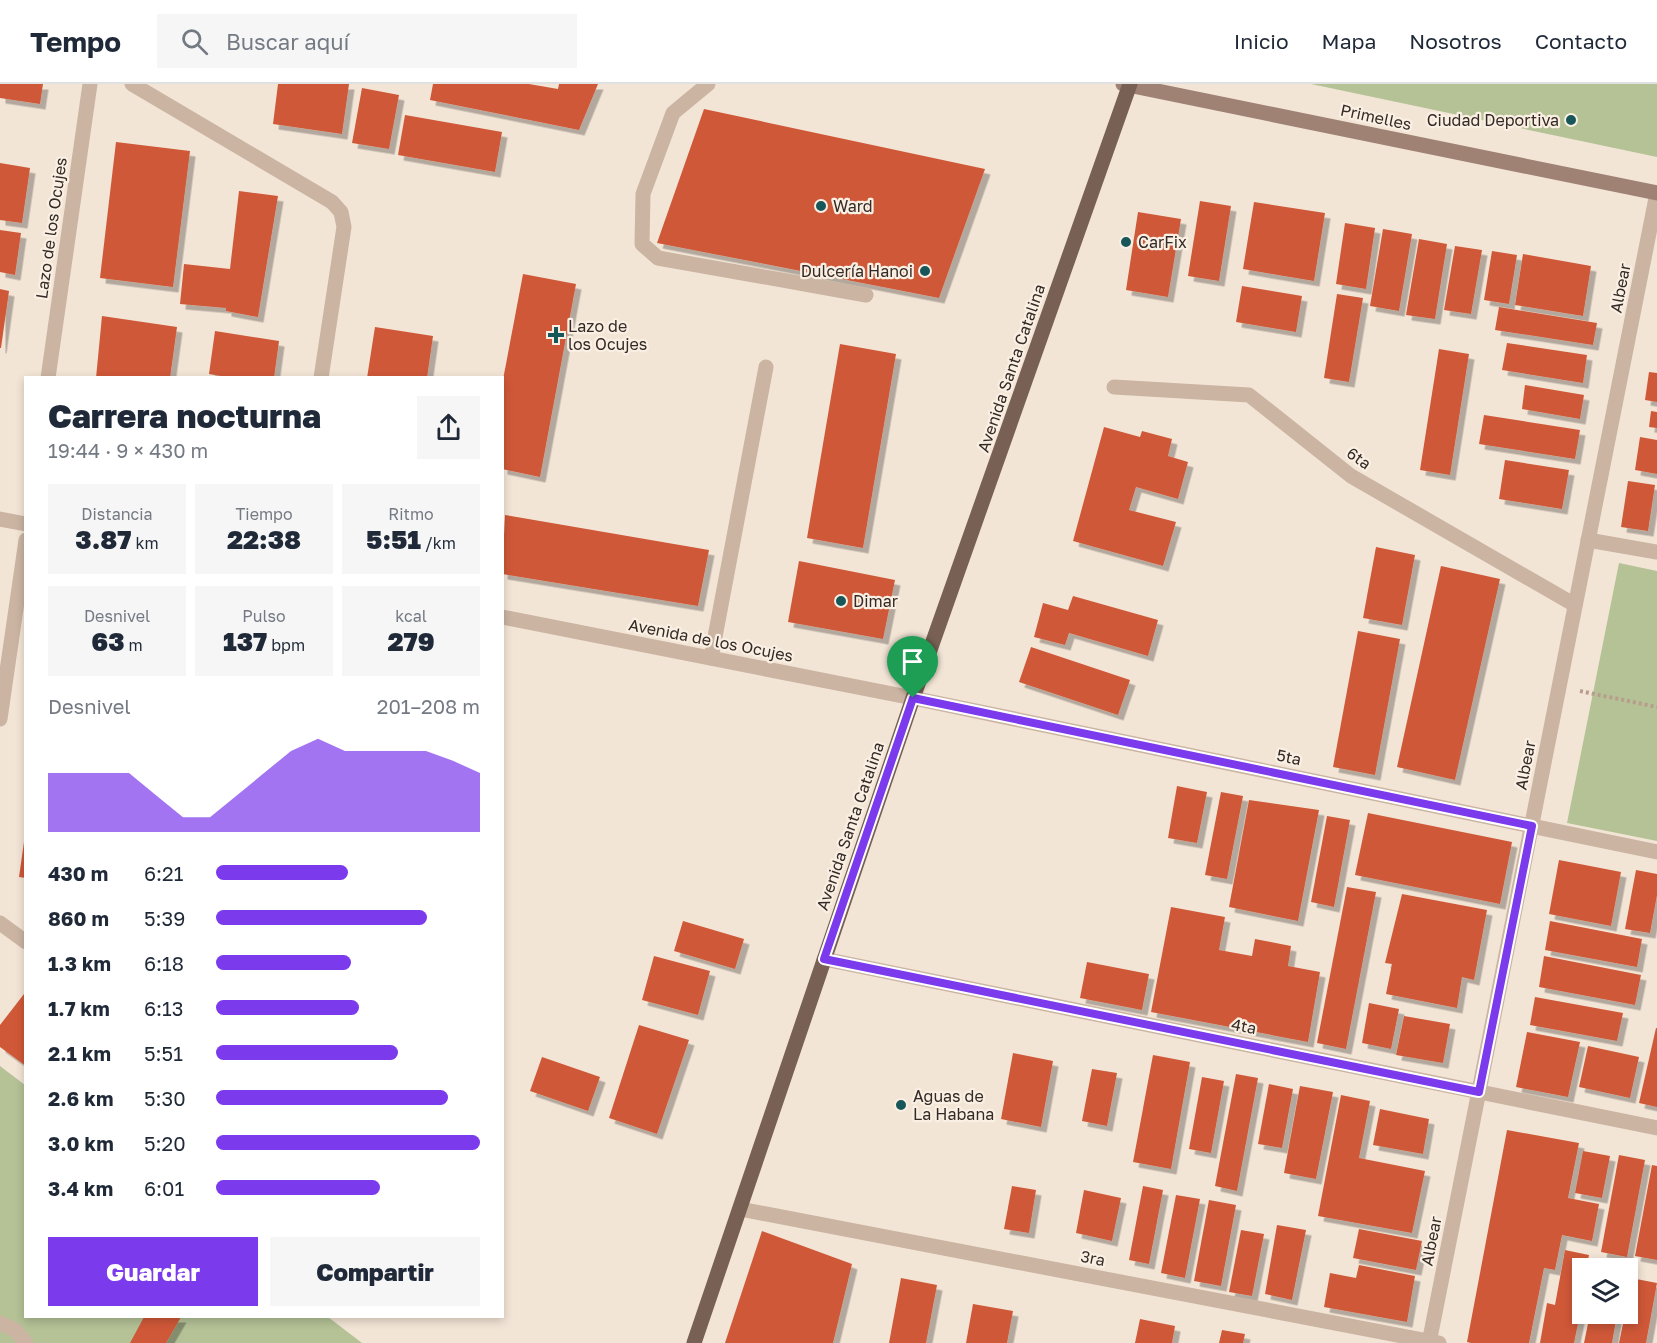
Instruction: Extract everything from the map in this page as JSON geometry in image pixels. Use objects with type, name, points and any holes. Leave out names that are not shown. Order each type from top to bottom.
[{"type":"main road","name":"Primelles","points":[[1128,84],[1657,193]]},
{"type":"main road","name":"Avenida Santa Catalina","points":[[694,1343],[913,698],[1128,84]]},
{"type":"street","name":"Lazo de los Ocujes","points":[[48,376],[90,84]]},
{"type":"street","points":[[132,84],[332,202],[341,212],[344,226],[321,376]]},
{"type":"street","points":[[708,84],[673,113],[643,194],[642,244],[658,258],[866,295]]},
{"type":"street","name":"Albear","points":[[1432,1342],[1479,1092],[1657,193]]},
{"type":"street","points":[[711,658],[766,367]]},
{"type":"street","name":"6ta","points":[[1114,387],[1249,395],[1351,476],[1575,605]]},
{"type":"street","points":[[0,519],[24,524]]},
{"type":"street","points":[[1588,540],[1657,552]]},
{"type":"street","points":[[0,719],[24,554]]},
{"type":"street","name":"Avenida de los Ocujes","points":[[504,617],[913,698]]},
{"type":"street","name":"5ta","points":[[913,698],[1657,852]]},
{"type":"street","points":[[0,923],[24,941]]},
{"type":"street","name":"4ta","points":[[824,959],[1657,1128]]},
{"type":"street","name":"3ra","points":[[740,1209],[1432,1342]]},
{"type":"street","points":[[0,1323],[15,1330],[26,1343]]},
{"type":"path","points":[[1559,686],[1657,707]]},
{"type":"green space","name":"Ciudad Deportiva","points":[[1311,84],[1657,84],[1657,157]]},
{"type":"green space","points":[[1619,563],[1657,571],[1657,841],[1567,823]]},
{"type":"green space","points":[[0,1066],[24,1084],[24,1318],[329,1318],[362,1343],[0,1343]]},
{"type":"building","points":[[0,84],[43,84],[40,104],[0,98]]},
{"type":"building","points":[[278,84],[349,84],[342,134],[273,124]]},
{"type":"building","points":[[433,84],[529,84],[558,89],[559,84],[598,84],[579,130],[430,100]]},
{"type":"building","points":[[362,88],[399,95],[389,149],[352,143]]},
{"type":"building","name":"Ward","points":[[704,109],[985,169],[939,298],[657,243]]},
{"type":"building","points":[[405,115],[502,132],[495,172],[398,155]]},
{"type":"building","points":[[116,142],[190,151],[173,287],[100,278]]},
{"type":"building","points":[[0,163],[30,168],[22,223],[0,220]]},
{"type":"building","points":[[239,191],[278,196],[258,317],[226,311],[226,308],[180,304],[184,264],[230,269]]},
{"type":"building","points":[[1200,201],[1231,206],[1219,281],[1188,276]]},
{"type":"building","points":[[1254,202],[1325,213],[1314,281],[1243,269]]},
{"type":"building","points":[[1138,212],[1181,219],[1168,297],[1126,290]]},
{"type":"building","points":[[1345,223],[1375,228],[1366,289],[1336,284]]},
{"type":"building","points":[[1383,229],[1412,234],[1399,311],[1370,306]]},
{"type":"building","points":[[0,230],[21,233],[15,275],[0,272]]},
{"type":"building","points":[[1419,239],[1447,244],[1435,319],[1406,315]]},
{"type":"building","points":[[1455,246],[1482,250],[1471,314],[1444,310]]},
{"type":"building","points":[[1492,251],[1517,255],[1509,304],[1484,300]]},
{"type":"building","points":[[1523,254],[1591,266],[1583,316],[1515,305]]},
{"type":"building","points":[[523,274],[576,284],[540,477],[504,469],[504,376]]},
{"type":"building","points":[[1242,286],[1302,296],[1296,332],[1236,322]]},
{"type":"building","points":[[0,289],[9,291],[1,348],[0,348]]},
{"type":"building","points":[[1337,294],[1363,298],[1349,382],[1324,378]]},
{"type":"building","points":[[1499,307],[1597,323],[1593,345],[1495,330]]},
{"type":"building","points":[[102,316],[177,327],[170,376],[96,376]]},
{"type":"building","points":[[375,327],[433,336],[427,376],[367,376]]},
{"type":"building","points":[[215,331],[279,341],[274,376],[209,374]]},
{"type":"building","points":[[1507,343],[1587,355],[1583,383],[1502,370]]},
{"type":"building","points":[[840,344],[896,354],[863,548],[807,538]]},
{"type":"building","points":[[1439,349],[1469,354],[1450,475],[1420,470]]},
{"type":"building","points":[[1649,372],[1657,373],[1657,402],[1645,400]]},
{"type":"building","points":[[1525,385],[1584,395],[1580,419],[1522,409]]},
{"type":"building","points":[[1651,411],[1657,412],[1657,428],[1649,427]]},
{"type":"building","points":[[1484,415],[1580,430],[1575,459],[1479,444]]},
{"type":"building","points":[[1104,427],[1140,437],[1142,431],[1172,439],[1168,456],[1188,462],[1178,499],[1136,487],[1129,510],[1176,522],[1163,566],[1073,541]]},
{"type":"building","points":[[1640,437],[1657,440],[1657,474],[1635,470]]},
{"type":"building","points":[[1505,460],[1569,470],[1562,509],[1499,499]]},
{"type":"building","points":[[1628,481],[1655,485],[1648,531],[1621,527]]},
{"type":"building","points":[[505,515],[709,550],[698,606],[504,574]]},
{"type":"building","points":[[1376,547],[1415,555],[1402,625],[1363,618]]},
{"type":"building","name":"Dimar","points":[[799,561],[895,580],[883,639],[788,622]]},
{"type":"building","points":[[1441,566],[1500,579],[1455,780],[1397,767]]},
{"type":"building","points":[[1073,596],[1158,620],[1148,656],[1069,633],[1065,645],[1034,637],[1043,603],[1068,610]]},
{"type":"building","points":[[1358,631],[1400,639],[1375,775],[1333,767]]},
{"type":"building","points":[[1031,647],[1130,680],[1118,715],[1019,682]]},
{"type":"building","points":[[1177,786],[1207,792],[1197,843],[1168,838]]},
{"type":"building","points":[[1221,792],[1243,796],[1227,879],[1205,875]]},
{"type":"building","points":[[1249,800],[1319,810],[1298,921],[1229,907]]},
{"type":"building","points":[[1368,813],[1512,842],[1500,904],[1355,875]]},
{"type":"building","points":[[1327,816],[1350,820],[1334,907],[1311,902]]},
{"type":"building","points":[[24,842],[24,878],[19,877]]},
{"type":"building","points":[[1559,860],[1621,872],[1611,926],[1549,914]]},
{"type":"building","points":[[1636,870],[1657,874],[1657,895],[1650,933],[1625,929]]},
{"type":"building","points":[[1347,887],[1376,892],[1346,1049],[1317,1043]]},
{"type":"building","points":[[1402,894],[1487,910],[1474,980],[1462,977],[1457,1008],[1386,994],[1392,964],[1385,963]]},
{"type":"building","points":[[1171,907],[1225,917],[1219,950],[1252,956],[1255,939],[1291,946],[1288,966],[1320,972],[1308,1042],[1151,1012]]},
{"type":"building","points":[[683,921],[744,939],[735,969],[674,951]]},
{"type":"building","points":[[1550,921],[1642,939],[1637,967],[1545,950]]},
{"type":"building","points":[[654,956],[710,971],[698,1015],[642,1000]]},
{"type":"building","points":[[1544,956],[1641,975],[1635,1005],[1539,987]]},
{"type":"building","points":[[1087,962],[1149,974],[1142,1010],[1080,998]]},
{"type":"building","points":[[24,994],[24,1065],[0,1047],[0,1025]]},
{"type":"building","points":[[1535,997],[1623,1013],[1617,1041],[1530,1025]]},
{"type":"building","points":[[1369,1003],[1399,1009],[1391,1049],[1362,1043]]},
{"type":"building","points":[[1404,1016],[1450,1024],[1443,1063],[1396,1055]]},
{"type":"building","points":[[639,1025],[689,1040],[657,1134],[609,1118]]},
{"type":"building","points":[[1657,1028],[1657,1107],[1639,1103]]},
{"type":"building","points":[[1527,1032],[1580,1042],[1568,1097],[1516,1087]]},
{"type":"building","points":[[1588,1046],[1639,1057],[1630,1098],[1579,1087]]},
{"type":"building","points":[[1013,1053],[1053,1061],[1041,1127],[1001,1119]]},
{"type":"building","points":[[1153,1055],[1190,1062],[1171,1169],[1133,1162]]},
{"type":"building","points":[[542,1057],[600,1077],[588,1111],[530,1091]]},
{"type":"building","points":[[1092,1069],[1117,1073],[1107,1126],[1082,1121]]},
{"type":"building","points":[[1236,1074],[1258,1078],[1237,1191],[1215,1186]]},
{"type":"building","points":[[1202,1077],[1224,1081],[1211,1153],[1189,1149]]},
{"type":"building","points":[[1269,1084],[1293,1089],[1282,1148],[1258,1144]]},
{"type":"building","points":[[1300,1086],[1333,1092],[1316,1179],[1284,1173]]},
{"type":"building","points":[[1341,1095],[1370,1101],[1359,1158],[1425,1171],[1412,1233],[1318,1216]]},
{"type":"building","points":[[1380,1109],[1429,1119],[1423,1154],[1373,1145]]},
{"type":"building","points":[[1507,1130],[1579,1143],[1568,1198],[1599,1204],[1592,1241],[1562,1235],[1555,1270],[1544,1268],[1529,1343],[1471,1343],[1467,1342]]},
{"type":"building","points":[[1583,1151],[1610,1156],[1602,1198],[1575,1193]]},
{"type":"building","points":[[1619,1155],[1645,1160],[1627,1257],[1601,1252]]},
{"type":"building","points":[[1652,1165],[1657,1166],[1657,1260],[1635,1256]]},
{"type":"building","points":[[1012,1186],[1036,1190],[1029,1233],[1004,1229]]},
{"type":"building","points":[[1143,1186],[1163,1190],[1149,1264],[1129,1260]]},
{"type":"building","points":[[1084,1190],[1121,1198],[1112,1241],[1076,1233]]},
{"type":"building","points":[[1176,1195],[1200,1199],[1185,1278],[1161,1273]]},
{"type":"building","points":[[1209,1200],[1236,1205],[1221,1286],[1194,1281]]},
{"type":"building","points":[[1277,1225],[1306,1230],[1292,1300],[1265,1294]]},
{"type":"building","points":[[1359,1229],[1422,1241],[1416,1270],[1353,1258]]},
{"type":"building","points":[[1241,1230],[1264,1234],[1252,1296],[1229,1292]]},
{"type":"building","points":[[762,1231],[852,1264],[833,1343],[725,1343]]},
{"type":"building","points":[[1565,1250],[1589,1255],[1588,1258],[1572,1258],[1572,1324],[1578,1324],[1574,1343],[1540,1343],[1547,1303],[1555,1305]]},
{"type":"building","points":[[1359,1265],[1415,1276],[1407,1322],[1324,1307],[1330,1273],[1356,1278]]},
{"type":"building","points":[[901,1278],[937,1285],[926,1343],[889,1343]]},
{"type":"building","points":[[1638,1279],[1657,1283],[1646,1343],[1619,1343],[1623,1324],[1638,1324]]},
{"type":"building","points":[[973,1304],[1013,1311],[1007,1343],[966,1343]]},
{"type":"building","points":[[143,1318],[180,1318],[166,1343],[130,1343]]},
{"type":"building","points":[[1140,1319],[1175,1326],[1172,1343],[1135,1343]]},
{"type":"building","points":[[1588,1324],[1615,1324],[1612,1343],[1584,1343]]},
{"type":"building","points":[[1222,1330],[1245,1334],[1243,1343],[1219,1343]]},
{"type":"place","name":"Ciudad Deportiva","points":[[1571,120]]},
{"type":"place","name":"Ward","points":[[821,206]]},
{"type":"place","name":"CarFix","points":[[1126,242]]},
{"type":"place","name":"Dulcería Hanoi","points":[[925,271]]},
{"type":"place","name":"Lazo de los Ocujes","points":[[556,335]]},
{"type":"place","name":"Dimar","points":[[841,601]]},
{"type":"place","name":"Aguas de La Habana","points":[[901,1105]]},
{"type":"route","points":[[913,698],[1532,826],[1479,1092],[824,959],[913,698]]}]
